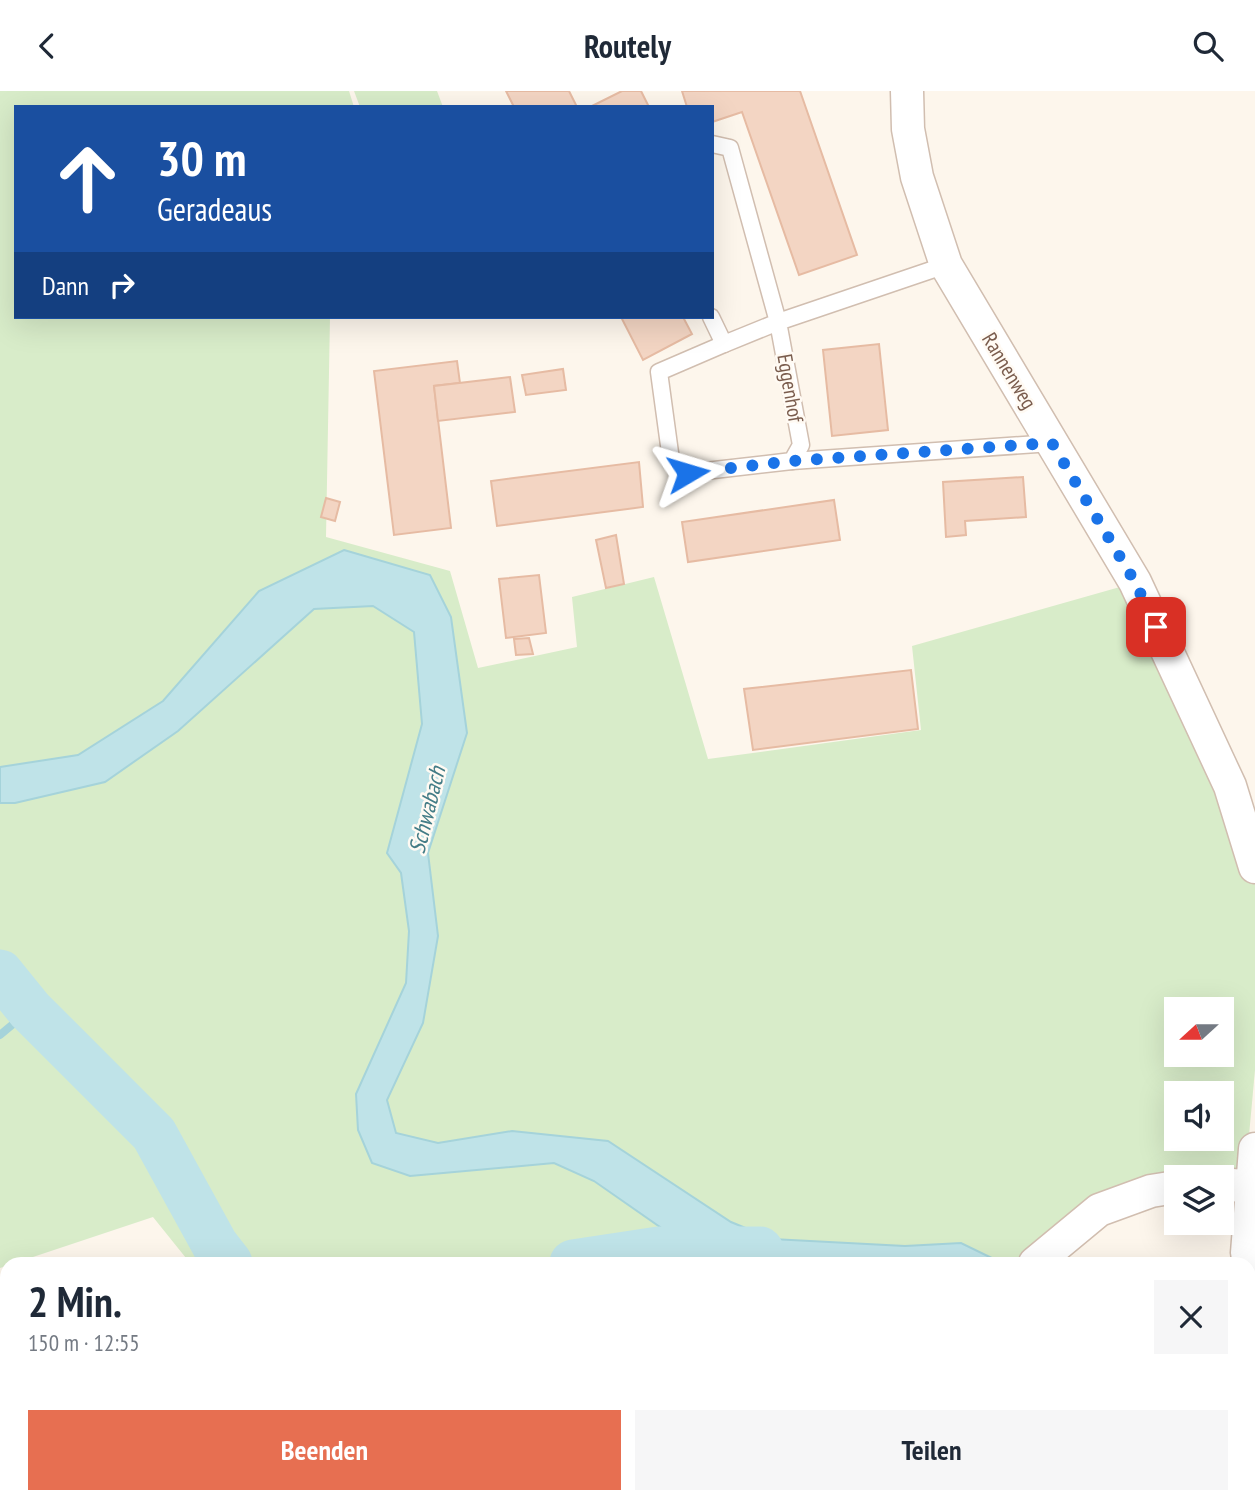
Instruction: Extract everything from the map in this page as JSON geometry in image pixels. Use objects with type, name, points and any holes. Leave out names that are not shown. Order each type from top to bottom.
[{"type":"street","name":"Rannenweg","points":[[907,91],[908,129],[917,177],[946,265],[1135,582],[1230,786],[1255,867]]},
{"type":"street","points":[[1250,1257],[1237,1185],[1255,1149]]},
{"type":"street","points":[[1041,1257],[1098,1210],[1164,1189]]},
{"type":"lane","name":"Eggenhof","points":[[714,144],[730,148],[778,322],[801,445],[792,461],[688,473],[671,460],[659,372],[778,322],[946,265]]},
{"type":"lane","points":[[712,319],[724,344]]},
{"type":"lane","points":[[792,461],[1052,443]]},
{"type":"green space","points":[[0,91],[349,91],[353,105],[14,105],[14,319],[330,319],[326,537],[450,571],[478,668],[577,647],[572,597],[654,577],[708,759],[921,730],[912,646],[1134,583],[1255,865],[1255,1070],[1246,1168],[1234,1170],[1234,1165],[1164,1165],[1164,1181],[1088,1200],[1020,1257],[185,1257],[153,1217],[33,1257],[0,1257]]},
{"type":"green space","points":[[354,91],[437,91],[442,105],[359,105]]},
{"type":"water","points":[[344,550],[430,575],[451,617],[467,733],[428,853],[438,936],[423,1023],[387,1100],[396,1133],[438,1143],[512,1131],[608,1141],[731,1222],[772,1239],[905,1246],[961,1243],[990,1257],[736,1257],[673,1236],[594,1181],[554,1163],[410,1176],[372,1163],[358,1130],[356,1094],[406,983],[409,931],[401,873],[387,853],[422,724],[414,632],[373,606],[314,609],[178,731],[105,782],[15,803],[0,803],[0,767],[78,755],[163,701],[259,591]]},
{"type":"building","points":[[506,91],[569,91],[576,105],[513,105]]},
{"type":"building","points":[[622,91],[641,91],[648,105],[594,105]]},
{"type":"building","points":[[682,91],[800,91],[857,255],[799,275],[742,112],[714,121],[714,105],[686,105]]},
{"type":"building","points":[[622,319],[684,319],[692,334],[643,360]]},
{"type":"building","points":[[879,344],[888,430],[832,436],[823,350]]},
{"type":"building","points":[[457,361],[460,383],[434,386],[451,528],[394,535],[374,371]]},
{"type":"building","points":[[563,369],[566,390],[526,395],[522,375]]},
{"type":"building","points":[[510,377],[515,412],[438,421],[434,386]]},
{"type":"building","points":[[639,462],[643,507],[497,526],[491,481]]},
{"type":"building","points":[[1023,477],[1026,517],[965,521],[966,535],[946,537],[943,482]]},
{"type":"building","points":[[326,498],[340,502],[335,521],[321,517]]},
{"type":"building","points":[[834,500],[840,540],[688,562],[682,522]]},
{"type":"building","points":[[616,535],[624,584],[606,588],[596,540]]},
{"type":"building","points":[[539,575],[546,633],[506,638],[499,579]]},
{"type":"building","points":[[529,638],[533,654],[516,655],[514,639]]},
{"type":"building","points":[[911,670],[918,729],[753,750],[744,689]]},
{"type":"waterway","name":"Schwabach","points":[[0,973],[30,1010],[154,1134],[215,1245],[224,1257]]},
{"type":"waterway","points":[[0,1035],[30,1010]]},
{"type":"waterway","name":"Schwabach","points":[[613,1257],[659,1250],[760,1250]]},
{"type":"route","points":[[688,473],[792,461],[1052,443],[1135,582],[1156,627]]}]
